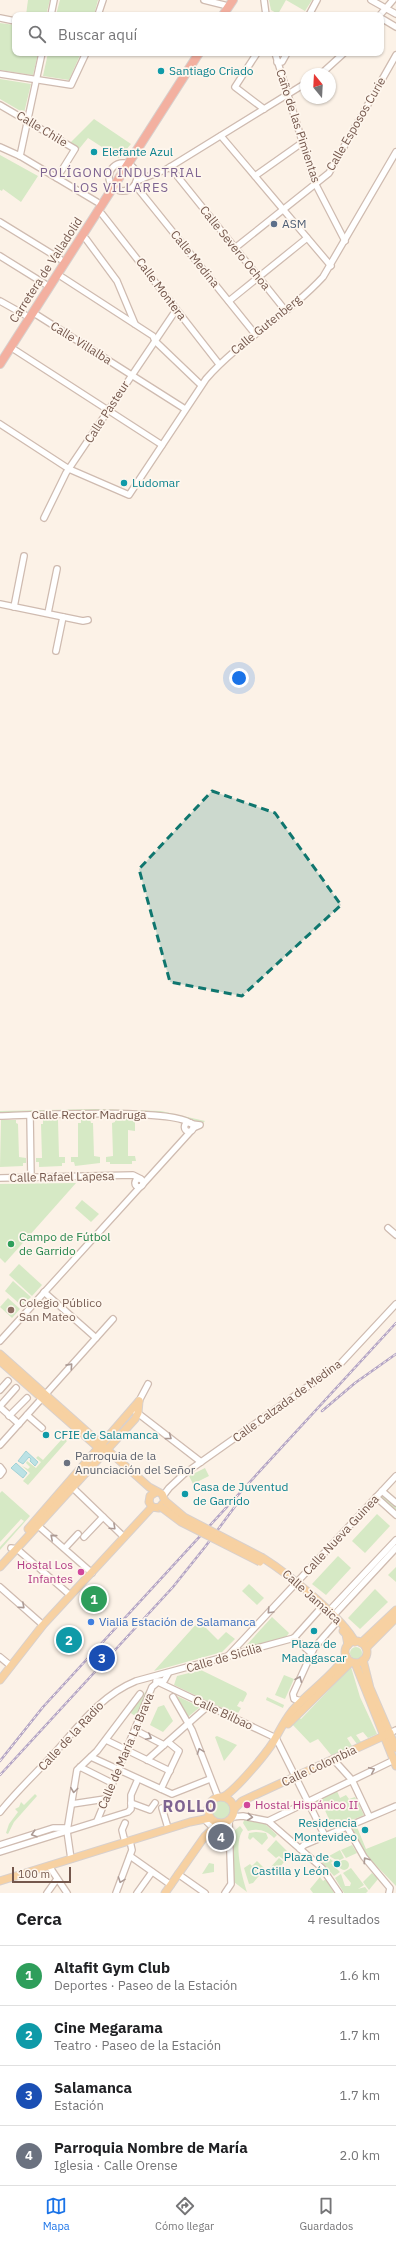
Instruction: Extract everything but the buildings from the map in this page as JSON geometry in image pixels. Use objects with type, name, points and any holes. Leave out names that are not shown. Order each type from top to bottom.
[{"type":"highway","points":[[225,12],[233,0]]},
{"type":"highway","name":"Carretera de Valladolid","points":[[0,364],[197,56]]},
{"type":"main road","points":[[0,1354],[44,1396]]},
{"type":"main road","points":[[0,1361],[44,1396]]},
{"type":"main road","name":"Calle Jamaica","points":[[44,1396],[159,1498],[182,1522],[261,1560],[296,1584],[347,1629],[360,1644]]},
{"type":"main road","points":[[0,1568],[14,1548],[136,1411],[139,1401]]},
{"type":"main road","points":[[35,1524],[72,1487],[103,1449]]},
{"type":"main road","points":[[152,1506],[149,1502],[159,1498]]},
{"type":"main road","points":[[0,1680],[43,1625],[159,1498]]},
{"type":"main road","points":[[0,1560],[14,1548]]},
{"type":"main road","name":"Calle Jamaica","points":[[296,1584],[346,1634],[348,1645]]},
{"type":"main road","points":[[360,1644],[396,1610]]},
{"type":"main road","points":[[395,1763],[390,1732],[364,1691],[350,1661],[348,1645],[360,1644],[396,1618]]},
{"type":"main road","points":[[360,1644],[370,1688],[396,1748]]},
{"type":"main road","points":[[165,1893],[205,1836],[219,1823],[230,1819],[227,1801],[232,1792],[301,1701],[350,1661],[363,1660]]},
{"type":"main road","points":[[277,1734],[350,1661]]},
{"type":"main road","name":"Calle Colombia","points":[[209,1818],[212,1801],[242,1801],[390,1732]]},
{"type":"main road","points":[[205,1836],[209,1818]]},
{"type":"main road","points":[[0,1881],[192,1821],[209,1818],[219,1823]]},
{"type":"street","points":[[51,12],[54,0]]},
{"type":"street","points":[[99,12],[103,0]]},
{"type":"street","points":[[204,0],[224,5]]},
{"type":"street","points":[[264,0],[266,12]]},
{"type":"street","points":[[310,12],[317,0]]},
{"type":"street","points":[[371,0],[396,14]]},
{"type":"street","points":[[383,12],[393,0]]},
{"type":"street","points":[[0,18],[12,20]]},
{"type":"street","points":[[384,20],[396,27]]},
{"type":"street","name":"Calle Esposos Curie","points":[[235,248],[329,173],[396,54]]},
{"type":"street","points":[[20,156],[41,56]]},
{"type":"street","points":[[0,74],[72,85],[85,56]]},
{"type":"street","points":[[255,56],[235,87],[264,109]]},
{"type":"street","name":"Caño de las Pimientas","points":[[275,56],[288,93],[315,183],[345,241]]},
{"type":"street","points":[[277,62],[282,62],[285,56]]},
{"type":"street","points":[[328,68],[341,56]]},
{"type":"street","points":[[113,188],[122,192],[131,189],[148,175],[162,172],[300,86]]},
{"type":"street","name":"Calle Chile","points":[[0,104],[75,149],[57,178]]},
{"type":"street","points":[[221,136],[331,266]]},
{"type":"street","points":[[255,176],[303,142]]},
{"type":"street","points":[[0,147],[20,156],[97,202]]},
{"type":"street","name":"Calle Gutenberg","points":[[69,470],[130,495],[201,385],[219,364],[315,285],[331,266],[396,152]]},
{"type":"street","points":[[128,164],[136,171],[148,175]]},
{"type":"street","name":"Calle Severo Ochoa","points":[[170,167],[285,310]]},
{"type":"street","points":[[136,171],[136,184]]},
{"type":"street","name":"Calle Medina","points":[[136,184],[255,334]]},
{"type":"street","name":"Calle Montera","points":[[102,214],[142,263],[176,310],[219,364]]},
{"type":"street","points":[[0,222],[60,259]]},
{"type":"street","points":[[228,301],[307,238]]},
{"type":"street","points":[[86,239],[117,281],[135,324]]},
{"type":"street","points":[[0,256],[45,284]]},
{"type":"street","points":[[62,277],[154,336],[155,341],[201,385]]},
{"type":"street","points":[[0,302],[25,315]]},
{"type":"street","name":"Calle Pasteur","points":[[44,518],[69,470],[109,411],[131,375],[176,310]]},
{"type":"street","name":"Calle Villalba","points":[[37,315],[185,409]]},
{"type":"street","points":[[15,350],[162,445]]},
{"type":"street","points":[[0,424],[69,470]]},
{"type":"street","points":[[14,607],[24,556]]},
{"type":"street","points":[[48,614],[57,569]]},
{"type":"street","points":[[0,604],[63,617],[88,620]]},
{"type":"street","points":[[56,651],[63,617]]},
{"type":"street","name":"Calle Rector Madruga","points":[[0,1116],[138,1114],[178,1119],[189,1128],[154,1171],[139,1182]]},
{"type":"street","points":[[30,1115],[31,1178]]},
{"type":"street","name":"Calle Rafael Lapesa","points":[[0,1178],[133,1175],[139,1182]]},
{"type":"street","points":[[0,1341],[131,1197],[139,1182]]},
{"type":"street","points":[[388,1228],[396,1234]]},
{"type":"street","points":[[44,1292],[96,1338]]},
{"type":"street","name":"Calle Calzada de Medina","points":[[159,1498],[201,1462],[341,1363],[396,1304]]},
{"type":"street","points":[[0,1445],[113,1319]]},
{"type":"street","points":[[0,1390],[8,1381]]},
{"type":"street","points":[[139,1401],[148,1384]]},
{"type":"street","points":[[16,1388],[0,1407],[19,1424]]},
{"type":"street","points":[[9,1416],[27,1398]]},
{"type":"street","points":[[136,1411],[201,1462]]},
{"type":"street","points":[[27,1415],[42,1428]]},
{"type":"street","points":[[0,1468],[3,1471],[0,1475]]},
{"type":"street","name":"Calle Nueva Guinea","points":[[228,1657],[396,1476]]},
{"type":"street","points":[[72,1487],[124,1537]]},
{"type":"street","points":[[382,1491],[396,1503]]},
{"type":"street","points":[[376,1497],[396,1515]]},
{"type":"street","points":[[84,1537],[103,1517]]},
{"type":"street","points":[[35,1524],[65,1548],[92,1573]]},
{"type":"street","points":[[65,1548],[78,1534]]},
{"type":"street","points":[[330,1614],[396,1540]]},
{"type":"street","points":[[14,1548],[70,1596]]},
{"type":"street","points":[[330,1614],[396,1548]]},
{"type":"street","points":[[0,1586],[43,1625]]},
{"type":"street","points":[[311,1653],[294,1638],[320,1609]]},
{"type":"street","points":[[301,1701],[294,1699],[293,1694],[311,1653],[335,1624]]},
{"type":"street","name":"Calle de Sicilia","points":[[156,1680],[240,1653],[294,1638]]},
{"type":"street","points":[[238,1646],[240,1653]]},
{"type":"street","points":[[0,1657],[11,1666]]},
{"type":"street","points":[[167,1676],[170,1688]]},
{"type":"street","name":"Calle Bilbao","points":[[156,1680],[208,1706],[277,1734]]},
{"type":"street","name":"Calle de María La Brava","points":[[96,1821],[156,1680]]},
{"type":"street","name":"Calle de la Radio","points":[[0,1812],[104,1700],[126,1685],[156,1680]]},
{"type":"street","points":[[71,1859],[67,1829],[76,1770],[91,1757],[106,1740],[140,1694]]},
{"type":"street","points":[[174,1697],[189,1724],[210,1779],[227,1801]]},
{"type":"street","points":[[147,1760],[208,1706]]},
{"type":"street","points":[[135,1730],[166,1743],[179,1751],[161,1790]]},
{"type":"street","points":[[277,1734],[325,1836]]},
{"type":"street","points":[[106,1740],[170,1771]]},
{"type":"street","points":[[91,1757],[161,1790],[174,1794],[210,1779]]},
{"type":"street","points":[[333,1759],[352,1780],[369,1816]]},
{"type":"street","points":[[268,1821],[352,1780],[395,1763]]},
{"type":"street","points":[[80,1767],[112,1783]]},
{"type":"street","points":[[0,1852],[67,1829],[130,1811],[131,1795],[138,1779]]},
{"type":"street","points":[[72,1804],[106,1799]]},
{"type":"street","points":[[131,1803],[150,1810],[155,1803]]},
{"type":"street","points":[[300,1849],[369,1816],[396,1806]]},
{"type":"street","points":[[162,1808],[168,1828]]},
{"type":"street","points":[[226,1893],[231,1884],[230,1819],[249,1817],[268,1821],[326,1872],[339,1893]]},
{"type":"street","points":[[116,1893],[132,1850],[122,1830],[125,1823]]},
{"type":"street","points":[[347,1827],[364,1857],[390,1890]]},
{"type":"street","points":[[0,1845],[53,1828],[67,1829]]},
{"type":"street","points":[[130,1856],[171,1885]]},
{"type":"street","points":[[49,1866],[67,1893]]},
{"type":"street","points":[[137,1893],[152,1872]]},
{"type":"street","points":[[178,1874],[205,1893]]},
{"type":"street","points":[[47,1893],[57,1879]]},
{"type":"highlighted area","points":[[212,791],[275,813],[341,905],[242,996],[170,982],[139,869]]},
{"type":"green space","points":[[28,0],[50,0],[47,12],[26,12]]},
{"type":"green space","points":[[60,0],[98,0],[95,12],[57,12]]},
{"type":"green space","points":[[269,0],[286,0],[279,12],[271,10]]},
{"type":"green space","points":[[286,0],[312,0],[305,11]]},
{"type":"green space","points":[[0,23],[12,25],[12,56],[37,56],[33,75],[0,70]]},
{"type":"green space","points":[[47,56],[80,56],[69,80],[43,76]]},
{"type":"green space","points":[[0,79],[31,84],[24,113],[0,99]]},
{"type":"green space","points":[[94,119],[131,144],[119,158],[88,138],[79,149],[70,143]]},
{"type":"green space","points":[[0,155],[38,176],[21,202],[3,189],[2,191],[0,190]]},
{"type":"green space","points":[[95,1109],[161,1111],[205,1121],[203,1123],[180,1117],[129,1111],[77,1110],[0,1112]]},
{"type":"green space","points":[[81,1119],[90,1119],[91,1123],[93,1123],[94,1156],[100,1157],[100,1163],[75,1166],[74,1162],[71,1162],[71,1157],[78,1157],[78,1123],[81,1123]]},
{"type":"green space","points":[[115,1119],[135,1119],[135,1131],[128,1130],[128,1156],[135,1156],[136,1161],[132,1161],[132,1164],[110,1164],[110,1162],[106,1162],[106,1157],[113,1156],[112,1123],[115,1122]]},
{"type":"green space","points":[[1,1120],[16,1120],[16,1123],[18,1124],[19,1157],[26,1158],[26,1163],[23,1163],[23,1166],[0,1167]]},
{"type":"green space","points":[[43,1120],[58,1120],[59,1157],[65,1157],[65,1163],[62,1163],[62,1166],[39,1167],[39,1162],[36,1162],[36,1158],[42,1158],[41,1124],[43,1124]]},
{"type":"green space","points":[[76,1183],[5,1263],[0,1258],[0,1184]]},
{"type":"green space","points":[[82,1200],[99,1214],[91,1222],[75,1208]]},
{"type":"green space","points":[[19,1264],[42,1285],[32,1296],[9,1275]]},
{"type":"green space","points":[[13,1281],[31,1297],[22,1306],[5,1291]]},
{"type":"green space","points":[[8,1298],[20,1309],[12,1318],[0,1307]]},
{"type":"green space","points":[[63,1438],[67,1441],[28,1485],[23,1481],[30,1473],[22,1466],[28,1469],[30,1467],[26,1463],[27,1461],[36,1468],[41,1462],[36,1458],[38,1456],[43,1460]]},
{"type":"green space","points":[[205,1468],[209,1476],[193,1484],[189,1476]]},
{"type":"green space","points":[[2,1491],[30,1516],[0,1550],[0,1547],[24,1521],[21,1519],[0,1542],[0,1493]]},
{"type":"green space","points":[[384,1494],[396,1506],[396,1513],[380,1497]]},
{"type":"green space","points":[[377,1514],[390,1526],[365,1553],[352,1541]]},
{"type":"green space","points":[[338,1556],[351,1568],[326,1595],[312,1584]]},
{"type":"green space","points":[[396,1567],[396,1582],[388,1575]]},
{"type":"green space","points":[[249,1584],[264,1598],[257,1605],[242,1591]]},
{"type":"green space","points":[[375,1589],[388,1602],[360,1629],[348,1618]]},
{"type":"green space","points":[[272,1617],[289,1633],[286,1637],[243,1649]]},
{"type":"green space","points":[[199,1621],[218,1640],[226,1632],[235,1639],[222,1652],[154,1671]]},
{"type":"green space","points":[[354,1647],[358,1647],[362,1653],[358,1659],[354,1659],[350,1655],[350,1651]]},
{"type":"green space","points":[[351,1667],[360,1697],[377,1734],[368,1738],[363,1732],[356,1735],[361,1742],[357,1744],[351,1736],[347,1738],[352,1746],[332,1756],[318,1739],[310,1743],[292,1724],[298,1717],[301,1719]]},
{"type":"green space","points":[[201,1670],[246,1692],[247,1694],[243,1702],[240,1701],[237,1706],[241,1708],[237,1715],[174,1685],[177,1676]]},
{"type":"green space","points":[[284,1675],[294,1679],[285,1699],[275,1695]]},
{"type":"green space","points":[[147,1690],[148,1691],[137,1717],[129,1712]]},
{"type":"green space","points":[[177,1696],[200,1707],[188,1717]]},
{"type":"green space","points":[[267,1697],[284,1705],[283,1708],[266,1700]]},
{"type":"green space","points":[[164,1705],[173,1721],[163,1732],[150,1725],[158,1707]]},
{"type":"green space","points":[[217,1736],[237,1745],[224,1761],[215,1737]]},
{"type":"green space","points":[[337,1791],[340,1798],[346,1795],[349,1799],[355,1797],[364,1815],[333,1828],[323,1806],[316,1809],[313,1803]]},
{"type":"green space","points":[[35,1794],[37,1796],[14,1822],[8,1834],[6,1833],[9,1824],[18,1812],[15,1809],[19,1807],[21,1802],[24,1805]]},
{"type":"green space","points":[[221,1800],[228,1803],[231,1810],[228,1817],[221,1820],[214,1817],[211,1810],[214,1803]]},
{"type":"green space","points":[[245,1818],[261,1820],[277,1835],[274,1838],[262,1831],[248,1831],[243,1823]]},
{"type":"green space","points":[[240,1826],[243,1830],[239,1843],[239,1860],[247,1892],[234,1882],[233,1832]]},
{"type":"green space","points":[[351,1827],[357,1827],[366,1849],[396,1837],[396,1886],[368,1857]]},
{"type":"green space","points":[[249,1833],[266,1833],[268,1838],[262,1845],[253,1837],[250,1840],[248,1838]]},
{"type":"green space","points":[[276,1840],[289,1853],[283,1859],[279,1856],[276,1858],[267,1850]]},
{"type":"green space","points":[[352,1845],[357,1853],[346,1858],[341,1850]]},
{"type":"green space","points":[[340,1850],[344,1858],[338,1861],[329,1856]]},
{"type":"green space","points":[[326,1856],[333,1861],[331,1863],[340,1872],[334,1876],[319,1859]]},
{"type":"green space","points":[[279,1858],[284,1862],[274,1874],[268,1870]]},
{"type":"green space","points":[[342,1860],[346,1860],[348,1861],[348,1869],[342,1870],[339,1867],[339,1863]]},
{"type":"green space","points":[[257,1861],[265,1869],[253,1883],[249,1884],[244,1868],[250,1864],[252,1866]]},
{"type":"green space","points":[[209,1863],[214,1864],[214,1872],[202,1874]]},
{"type":"green space","points":[[351,1868],[364,1885],[358,1889],[365,1887],[368,1891],[366,1893],[344,1893],[335,1878],[341,1874],[345,1886],[350,1886],[351,1883],[343,1873]]},
{"type":"green space","points":[[372,1873],[378,1879],[369,1890],[363,1882]]},
{"type":"green space","points":[[320,1877],[323,1881],[326,1879],[334,1893],[313,1893],[310,1889]]},
{"type":"water","points":[[26,1451],[38,1462],[35,1466],[30,1461],[31,1459],[29,1457],[23,1464],[18,1461]]},
{"type":"water","points":[[16,1463],[27,1473],[23,1478],[11,1468]]},
{"type":"railway","points":[[0,1761],[43,1707],[396,1323]]},
{"type":"railway","points":[[322,1411],[355,1383],[396,1354]]},
{"type":"railway","points":[[0,1775],[173,1587],[239,1501]]},
{"type":"place","name":"Santiago Criado","points":[[161,71]]},
{"type":"place","name":"Elefante Azul","points":[[94,152]]},
{"type":"place","name":"ASM","points":[[274,224]]},
{"type":"place","name":"Ludomar","points":[[124,483]]},
{"type":"place","name":"Campo de Fútbol de Garrido","points":[[11,1244]]},
{"type":"place","name":"Colegio Público San Mateo","points":[[11,1310]]},
{"type":"place","name":"CFIE de Salamanca","points":[[46,1435]]},
{"type":"place","name":"Parroquia de la Anunciación del Señor","points":[[67,1463]]},
{"type":"place","name":"Casa de Juventud de Garrido","points":[[185,1494]]},
{"type":"place","name":"Hostal Los Infantes","points":[[81,1572]]},
{"type":"place","name":"Altafit Gym Club","points":[[94,1599]]},
{"type":"place","name":"Vialia Estación de Salamanca","points":[[91,1622]]},
{"type":"place","name":"Plaza de Madagascar","points":[[314,1631]]},
{"type":"place","name":"Cine Megarama","points":[[69,1640]]},
{"type":"place","name":"Salamanca","points":[[102,1658]]},
{"type":"place","name":"Hostal Hispánico II","points":[[247,1805]]},
{"type":"place","name":"Residencia Montevideo","points":[[365,1830]]},
{"type":"place","name":"Parroquia Nombre de María","points":[[221,1837]]},
{"type":"place","name":"Plaza de Castilla y León","points":[[337,1864]]},
{"type":"district","name":"POLÍGONO INDUSTRIAL LOS VILLARES","points":[[121,180]]},
{"type":"district","name":"ROLLO","points":[[190,1806]]}]
